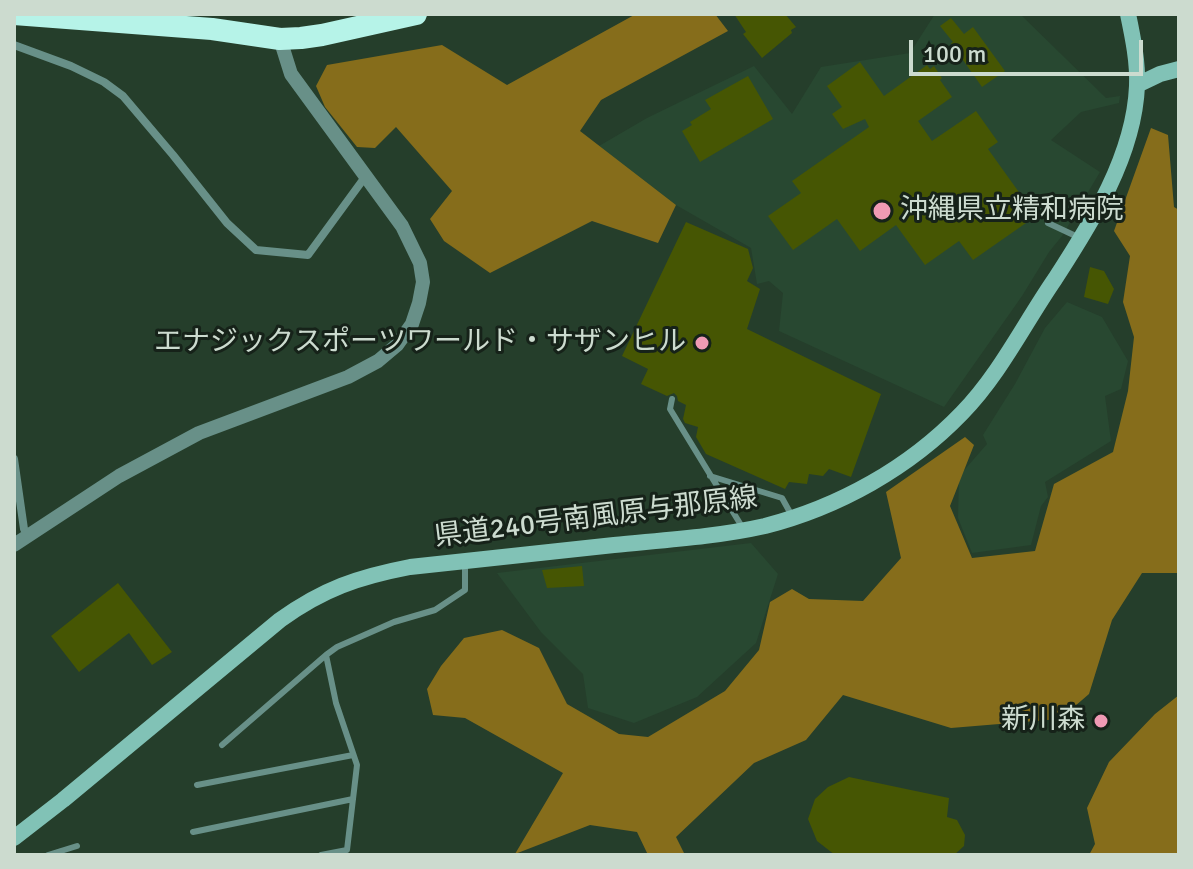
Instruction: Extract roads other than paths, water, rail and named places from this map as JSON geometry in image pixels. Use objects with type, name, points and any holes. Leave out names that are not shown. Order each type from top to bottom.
[{"type":"highway","points":[[14,14],[212,29],[280,39],[322,35],[416,14]]},
{"type":"highway","points":[[236,14],[280,39]]},
{"type":"main road","name":"県道240号南風原与那原線","points":[[14,838],[300,605],[342,584],[410,567],[744,530],[793,518],[849,495],[891,472],[941,434],[980,393],[1016,342],[1080,238],[1117,169],[1133,119],[1137,85],[1136,53],[1128,14]]},
{"type":"main road","points":[[1137,85],[1179,69]]},
{"type":"street","points":[[14,545],[119,476],[199,433],[348,377],[378,361],[397,345],[412,324],[423,282],[420,263],[402,226],[291,74],[280,39]]},
{"type":"street","points":[[14,45],[71,66],[104,82],[123,96],[227,223],[256,250],[308,255],[365,177]]},
{"type":"street","points":[[14,459],[24,529],[28,535]]},
{"type":"lane","points":[[1048,223],[1080,238]]},
{"type":"lane","points":[[672,399],[670,409],[744,530]]},
{"type":"lane","points":[[710,476],[782,498],[793,518]]},
{"type":"lane","points":[[222,745],[337,647],[394,622],[435,610],[465,590],[465,561]]},
{"type":"lane","points":[[321,855],[347,850],[357,765],[336,703],[326,655]]},
{"type":"lane","points":[[197,785],[353,755]]},
{"type":"lane","points":[[193,832],[353,799]]},
{"type":"lane","points":[[48,855],[77,846]]},
{"type":"place","name":"沖縄県立精和病院","points":[[882,211]]},
{"type":"place","name":"エナジックスポーツワールド・サザンヒル","points":[[702,343]]},
{"type":"place","name":"新川森","points":[[1101,721]]}]
